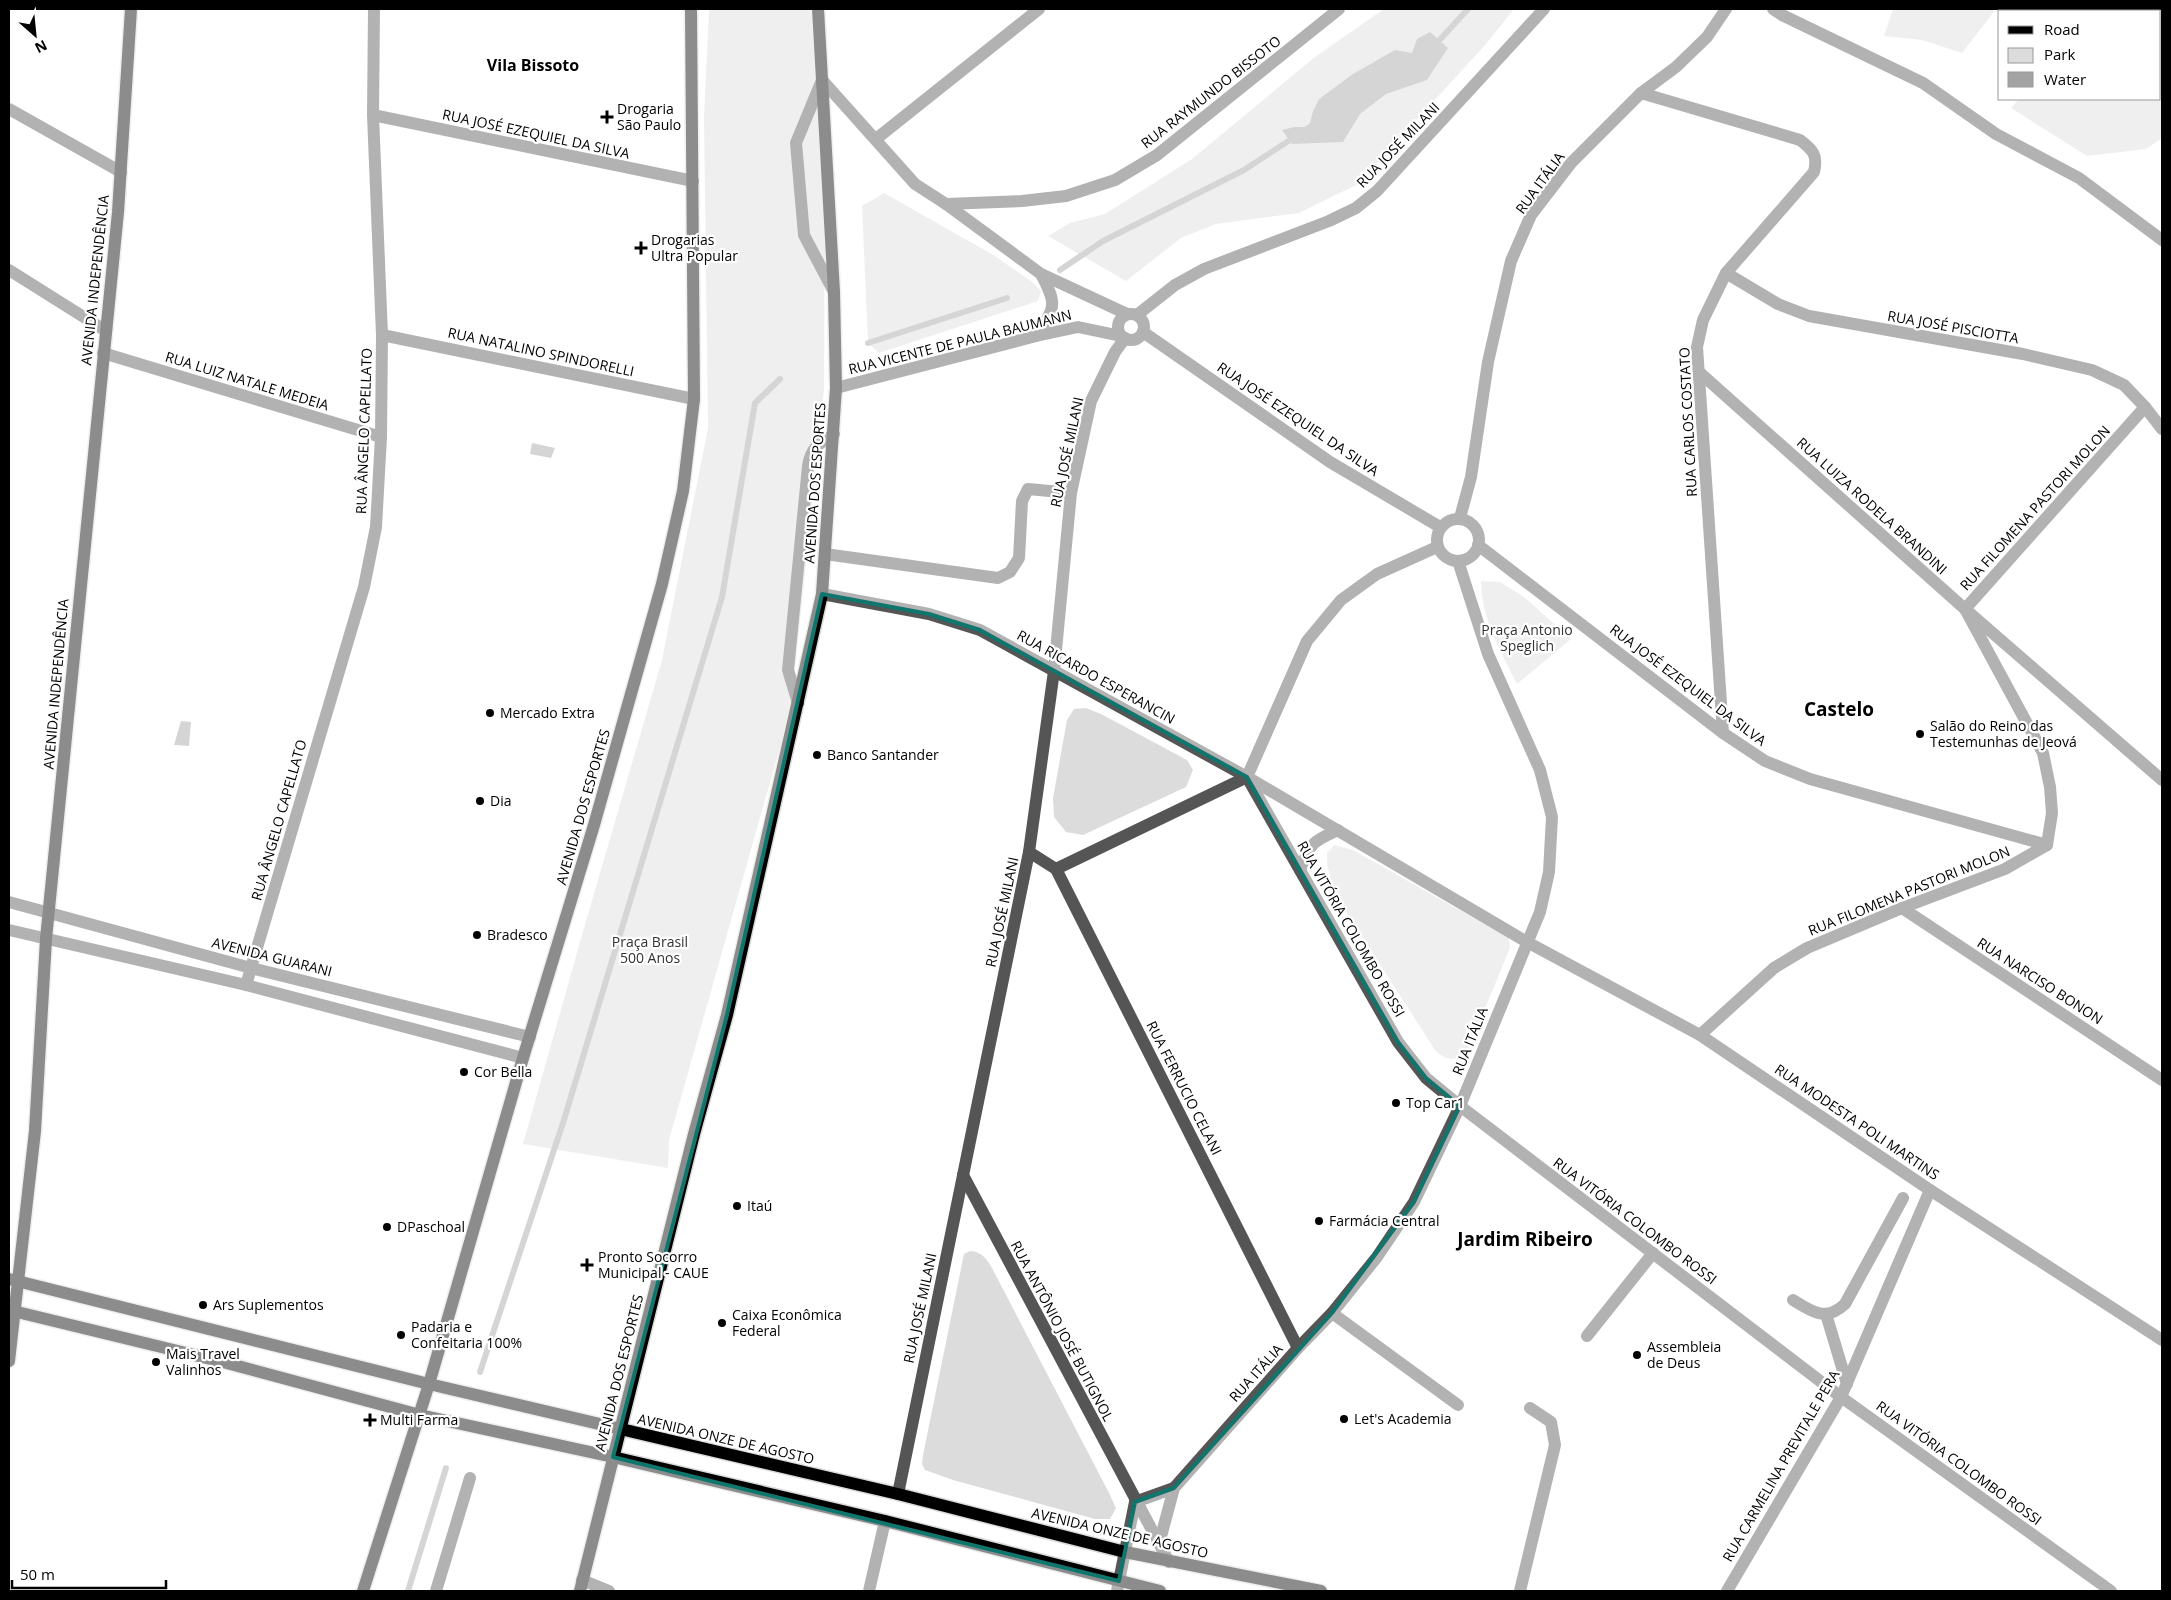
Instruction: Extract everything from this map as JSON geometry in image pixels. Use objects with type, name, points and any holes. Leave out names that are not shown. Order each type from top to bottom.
[{"type":"main road","name":"AVENIDA INDEPENDÊNCIA","points":[[9,1361],[13,1280],[35,1131],[46,940],[121,172],[131,9]]},
{"type":"main road","name":"AVENIDA DOS ESPORTES","points":[[363,1591],[394,1490],[420,1415],[523,1058],[594,825],[662,584],[683,491],[694,399],[693,181],[690,129],[691,9]]},
{"type":"main road","name":"AVENIDA DOS ESPORTES","points":[[581,1585],[694,1134],[727,1015],[822,594],[836,388],[834,292],[818,9]]},
{"type":"main road","name":"AVENIDA ONZE DE AGOSTO","points":[[13,1280],[429,1384],[898,1494],[1125,1552],[1322,1591]]},
{"type":"main road","points":[[12,1310],[223,1362],[420,1415],[613,1457],[885,1521],[1118,1586],[1160,1591]]},
{"type":"street","name":"RUA ÂNGELO CAPELLATO","points":[[246,985],[364,587],[376,527],[381,437],[382,335],[373,115],[374,9]]},
{"type":"street","points":[[876,139],[1039,9]]},
{"type":"street","name":"RUA RAYMUNDO BISSOTO","points":[[946,204],[1022,201],[1066,196],[1115,180],[1157,155],[1339,9]]},
{"type":"street","name":"RUA JOSÉ MILANI","points":[[1132,314],[1175,285],[1204,269],[1356,208],[1377,192],[1544,9]]},
{"type":"street","name":"RUA ITÁLIA","points":[[1460,518],[1470,477],[1488,362],[1512,261],[1531,215],[1571,163],[1641,93],[1676,67],[1707,37],[1726,9]]},
{"type":"street","points":[[1773,9],[1923,83],[1996,134],[2079,178],[2162,240]]},
{"type":"street","points":[[834,292],[804,235],[796,143],[822,80],[915,184],[946,204],[1041,274],[1132,314],[1144,324],[1143,332],[1134,340],[1123,337],[1118,332],[1118,323],[1132,314]]},
{"type":"street","name":"RUA CARLOS COSTATO","points":[[1641,93],[1800,140],[1811,148],[1817,160],[1814,172],[1726,273],[1703,320],[1697,347],[1723,733]]},
{"type":"street","points":[[9,109],[121,172]]},
{"type":"street","name":"RUA JOSÉ EZEQUIEL DA SILVA","points":[[373,115],[693,181]]},
{"type":"street","points":[[9,270],[106,331]]},
{"type":"street","name":"RUA JOSÉ PISCIOTTA","points":[[1726,273],[1778,304],[1809,316],[2023,354],[2092,370],[2124,385],[2145,407],[2162,429]]},
{"type":"street","points":[[1036,336],[1051,313],[1054,302],[1041,274]]},
{"type":"street","name":"RUA VICENTE DE PAULA BAUMANN","points":[[836,388],[1036,336],[1078,327],[1123,337]]},
{"type":"street","name":"RUA JOSÉ EZEQUIEL DA SILVA","points":[[1143,332],[1330,462],[1440,527]]},
{"type":"street","name":"RUA NATALINO SPINDORELLI","points":[[382,335],[694,399]]},
{"type":"street","name":"RUA JOSÉ MILANI","points":[[898,1494],[1030,852],[1054,671],[1071,493],[1091,401],[1123,337]]},
{"type":"street","name":"RUA LUIZ NATALE MEDEIA","points":[[103,353],[381,437]]},
{"type":"street","name":"RUA LUIZA RODELA BRANDINI","points":[[1699,372],[1965,609],[2162,780]]},
{"type":"street","name":"RUA FILOMENA PASTORI MOLON","points":[[1700,1035],[1774,968],[1807,948],[1902,908],[2005,869],[2047,845],[2052,813],[2050,787],[2043,753],[1965,609],[2145,407]]},
{"type":"street","points":[[798,703],[788,670],[808,466],[810,454],[815,447],[834,434]]},
{"type":"street","points":[[825,554],[998,578],[1010,572],[1019,558],[1022,502],[1028,489],[1071,493]]},
{"type":"street","points":[[1460,518],[1473,525],[1479,538],[1478,545],[1471,557],[1458,561],[1445,557],[1437,547],[1437,534],[1440,527],[1446,522],[1460,518]]},
{"type":"street","name":"RUA JOSÉ EZEQUIEL DA SILVA","points":[[1478,545],[1723,733],[1765,761],[1810,779],[2047,845]]},
{"type":"street","points":[[1030,852],[1056,868],[1247,777],[1308,642],[1342,600],[1378,574],[1437,547]]},
{"type":"street","name":"RUA ITÁLIA","points":[[1174,1488],[1298,1348],[1332,1314],[1414,1202],[1460,1106],[1540,912],[1549,872],[1552,817],[1540,770],[1488,654],[1458,561]]},
{"type":"street","name":"RUA RICARDO ESPERANCIN","points":[[822,594],[929,614],[971,628],[1054,671],[1247,777],[1527,942]]},
{"type":"street","name":"RUA VITÓRIA COLOMBO ROSSI","points":[[1247,777],[1398,1042],[1426,1078],[1841,1397],[2111,1591]]},
{"type":"street","points":[[1300,870],[1307,849],[1320,838],[1338,830]]},
{"type":"street","name":"RUA FERRUCIO CELANI","points":[[1056,868],[1298,1348]]},
{"type":"street","name":"AVENIDA GUARANI","points":[[9,902],[251,968],[530,1037]]},
{"type":"street","name":"RUA NARCISO BONON","points":[[1902,908],[2162,1080]]},
{"type":"street","points":[[9,930],[246,985],[523,1058]]},
{"type":"street","name":"RUA MODESTA POLI MARTINS","points":[[1527,942],[1700,1035],[1930,1190],[2162,1340]]},
{"type":"street","name":"RUA ANTÔNIO JOSÉ BUTIGNOL","points":[[963,1175],[1168,1562]]},
{"type":"street","name":"RUA CARMELINA PREVITALE PERA","points":[[1727,1591],[1841,1397],[1930,1190]]},
{"type":"street","points":[[1793,1300],[1811,1312],[1826,1314],[1837,1311],[1844,1304],[1903,1198]]},
{"type":"street","points":[[1587,1336],[1652,1253]]},
{"type":"street","points":[[1332,1314],[1458,1405]]},
{"type":"street","points":[[1826,1314],[1846,1384]]},
{"type":"street","points":[[1520,1591],[1555,1445],[1551,1422],[1530,1408]]},
{"type":"street","points":[[436,1591],[470,1478]]},
{"type":"street","points":[[1118,1586],[1135,1502],[1174,1488]]},
{"type":"street","points":[[1159,1544],[1174,1488]]},
{"type":"street","points":[[869,1591],[885,1521]]},
{"type":"street","points":[[581,1585],[609,1591]]},
{"type":"highlighted area","points":[[822,594],[929,614],[980,630],[1247,777],[1398,1042],[1426,1078],[1460,1106],[1414,1202],[1332,1313],[1174,1488],[1135,1502],[1119,1581],[613,1457],[727,1015]]},
{"type":"green space","name":"Praça Brasil 500 Anos","points":[[709,9],[810,9],[825,181],[824,389],[791,708],[669,1140],[668,1168],[523,1144],[662,660],[708,428],[704,116]]},
{"type":"green space","points":[[1384,9],[1514,9],[1486,44],[1358,184],[1299,213],[1216,224],[1181,238],[1126,281],[1048,236],[1070,223],[1105,214],[1192,159],[1315,57]]},
{"type":"green space","points":[[1893,9],[1996,9],[1962,53],[1922,40],[1884,36]]},
{"type":"green space","points":[[1996,9],[2162,9],[2162,138],[2146,149],[2087,156],[2011,108],[2018,100],[2161,100],[2161,10]]},
{"type":"green space","points":[[884,193],[995,256],[1032,282],[1041,291],[1038,301],[879,353],[868,343],[862,206]]},
{"type":"green space","name":"Praça Antonio Speglich","points":[[1481,581],[1500,582],[1524,597],[1571,639],[1517,684],[1488,621],[1484,608]]},
{"type":"green space","points":[[1086,708],[1101,714],[1187,760],[1193,770],[1186,787],[1083,835],[1066,832],[1054,817],[1053,798],[1067,720],[1074,709]]},
{"type":"green space","points":[[1334,845],[1353,850],[1509,938],[1510,948],[1465,1057],[1448,1058],[1435,1050],[1336,896],[1327,865],[1327,853]]},
{"type":"green space","points":[[970,1251],[983,1256],[992,1268],[1116,1508],[1110,1519],[1095,1519],[953,1480],[925,1470],[922,1464],[923,1455],[964,1254]]},
{"type":"water","points":[[1430,32],[1448,48],[1427,80],[1386,94],[1360,114],[1343,142],[1292,144],[1282,130],[1294,127],[1309,127],[1313,111],[1319,99],[1353,74],[1395,50],[1412,53],[1417,39]]},
{"type":"water","points":[[532,443],[555,448],[551,458],[530,454]]},
{"type":"water","points":[[181,721],[191,722],[189,746],[174,745]]},
{"type":"waterway","points":[[1434,46],[1468,9]]},
{"type":"waterway","points":[[1060,270],[1103,241],[1244,170],[1316,123]]},
{"type":"waterway","points":[[868,343],[1007,298]]},
{"type":"waterway","points":[[480,1372],[563,1123],[722,597],[755,403],[780,379]]},
{"type":"waterway","points":[[408,1591],[446,1468]]},
{"type":"place","name":"Drogaria São Paulo","points":[[607,117]]},
{"type":"place","name":"Drogarias Ultra Popular","points":[[641,248]]},
{"type":"place","name":"Mercado Extra","points":[[490,713]]},
{"type":"place","name":"Salão do Reino das Testemunhas de Jeová","points":[[1920,734]]},
{"type":"place","name":"Banco Santander","points":[[817,755]]},
{"type":"place","name":"Dia","points":[[480,801]]},
{"type":"place","name":"Bradesco","points":[[477,935]]},
{"type":"place","name":"Cor Bella","points":[[464,1072]]},
{"type":"place","name":"Top Car1","points":[[1396,1103]]},
{"type":"place","name":"Itaú","points":[[737,1206]]},
{"type":"place","name":"Farmácia Central","points":[[1319,1221]]},
{"type":"place","name":"DPaschoal","points":[[387,1227]]},
{"type":"place","name":"Pronto Socorro Municipal - CAUE","points":[[587,1265]]},
{"type":"place","name":"Ars Suplementos","points":[[203,1305]]},
{"type":"place","name":"Caixa Econômica Federal","points":[[722,1323]]},
{"type":"place","name":"Padaria e Confeitaria 100%","points":[[401,1335]]},
{"type":"place","name":"Assembleia de Deus","points":[[1637,1355]]},
{"type":"place","name":"Mais Travel Valinhos","points":[[156,1362]]},
{"type":"place","name":"Let's Academia","points":[[1344,1419]]},
{"type":"place","name":"Multi Farma","points":[[370,1420]]},
{"type":"district","name":"Vila Bissoto","points":[[533,65]]},
{"type":"district","name":"Castelo","points":[[1839,709]]},
{"type":"district","name":"Jardim Ribeiro","points":[[1525,1239]]}]
